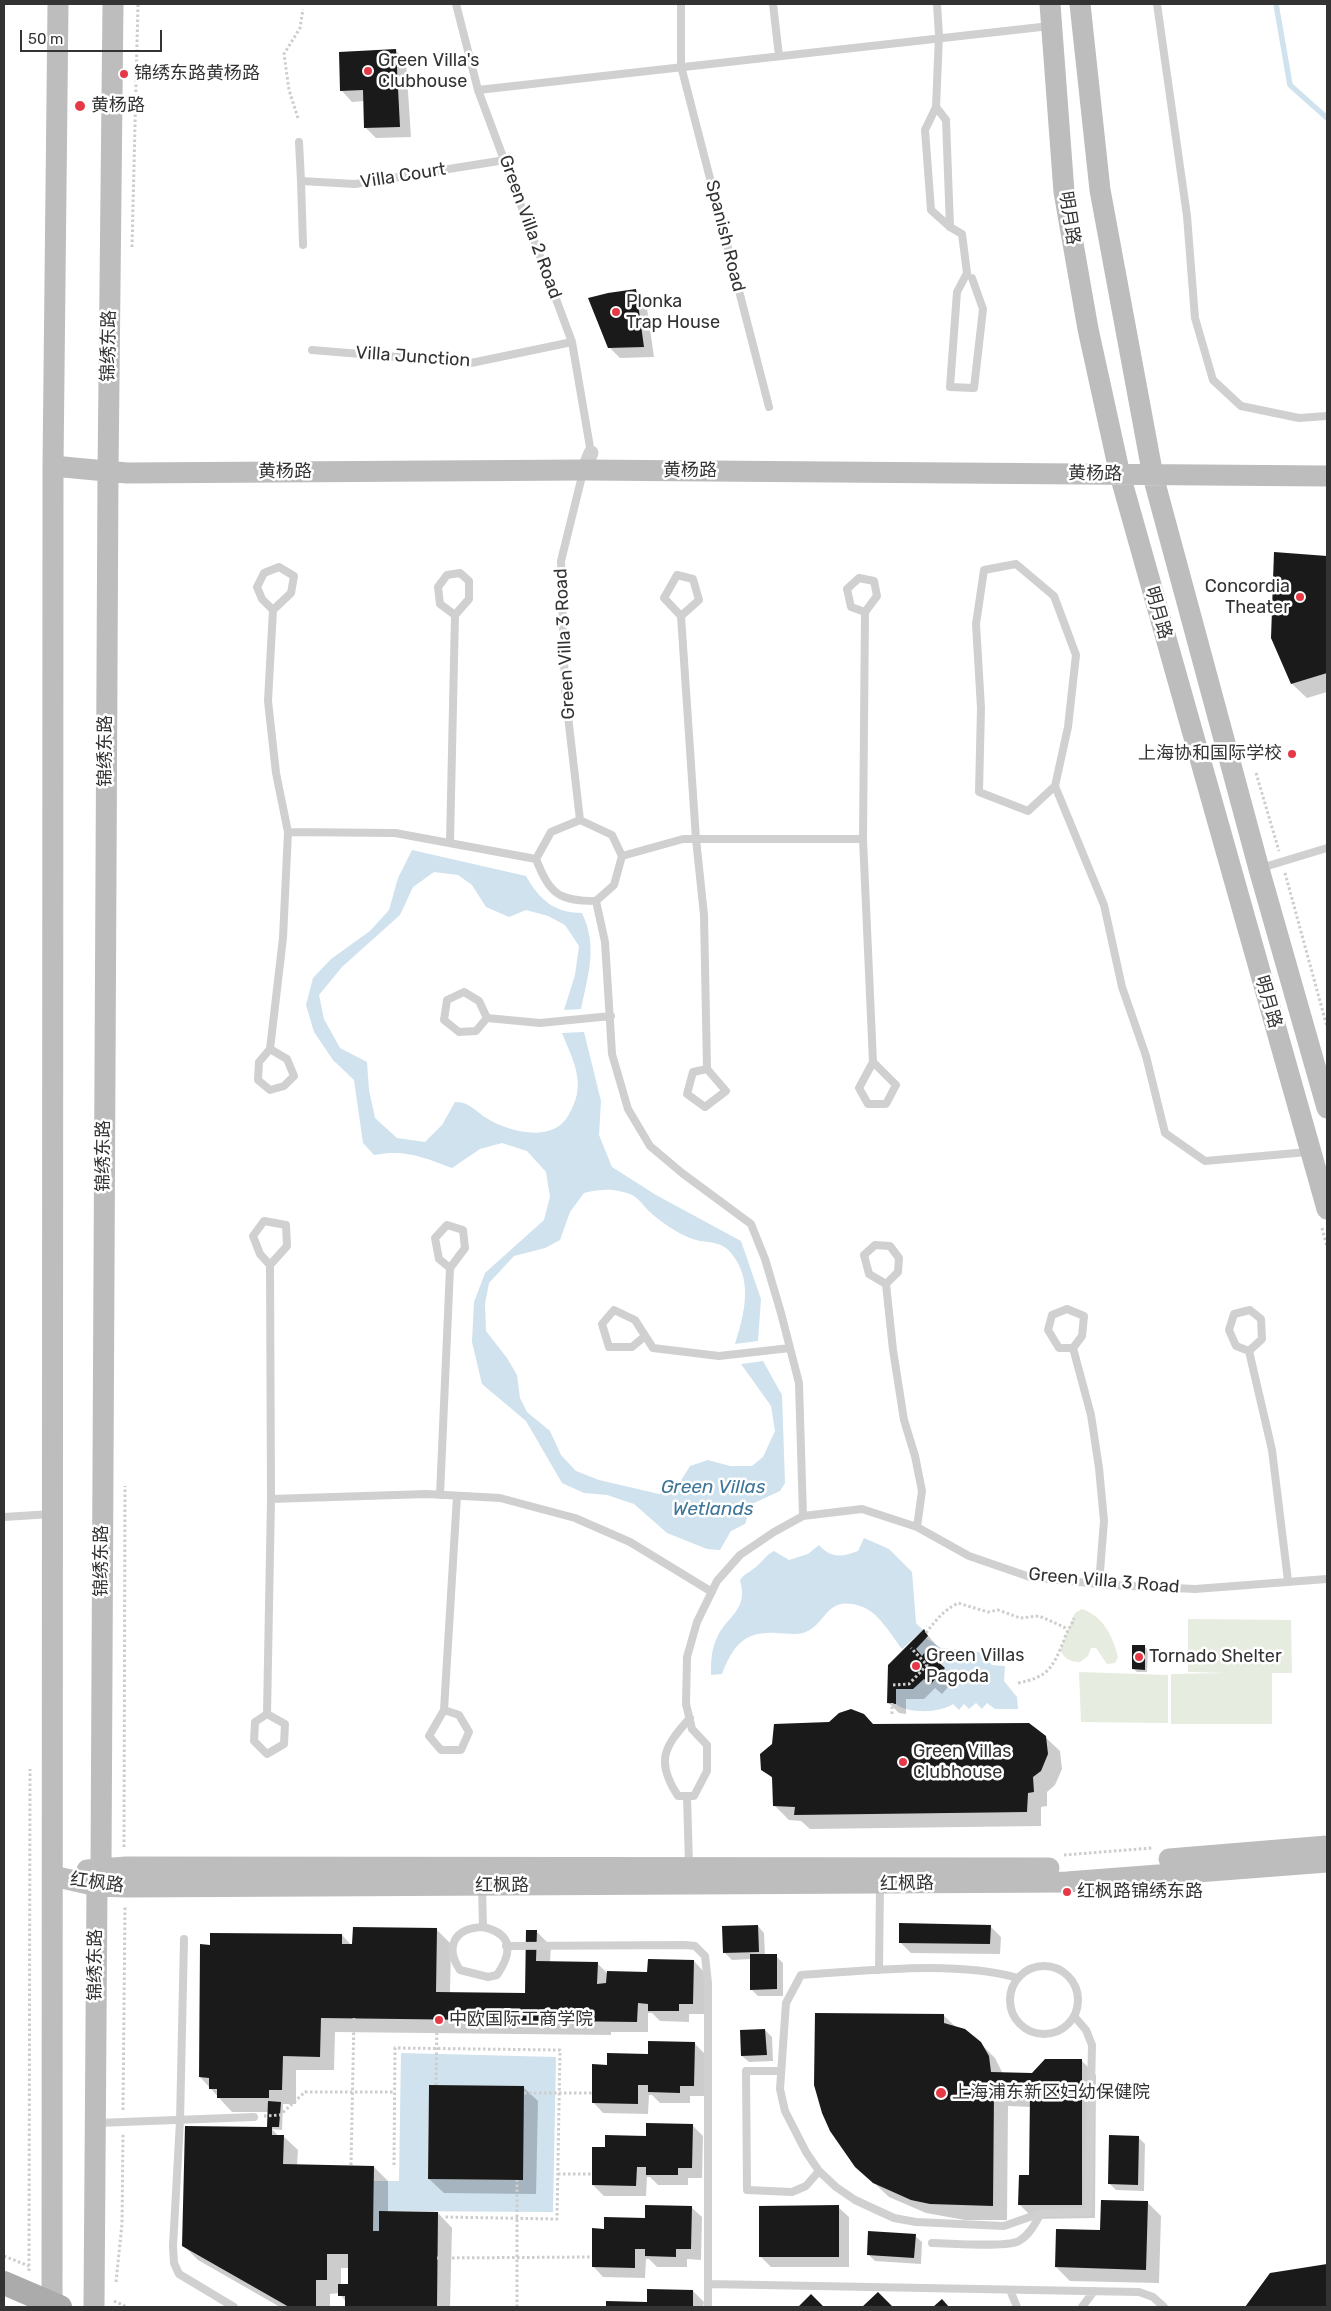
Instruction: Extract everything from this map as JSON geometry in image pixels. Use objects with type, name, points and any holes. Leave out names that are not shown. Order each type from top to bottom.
[{"type":"main road","points":[[4,2283],[55,2306]]},
{"type":"street","points":[[55,2306],[53,1876],[53,466],[58,4]]},
{"type":"street","name":"锦绣东路","points":[[94,2307],[101,1790],[108,473],[113,4]]},
{"type":"street","name":"明月路","points":[[1050,4],[1064,192],[1088,329],[1120,475],[1327,1209]]},
{"type":"street","name":"明月路","points":[[1080,4],[1100,190],[1153,476],[1259,869],[1327,1108]]},
{"type":"street","name":"黄杨路","points":[[53,466],[108,473],[587,461],[1153,476],[1327,476]]},
{"type":"street","name":"红枫路","points":[[53,1876],[482,1886],[880,1876],[1067,1868],[1327,1846]]},
{"type":"street","name":"红枫路","points":[[99,1877],[689,1867],[1067,1882],[1327,1862]]},
{"type":"lane","name":"Green Villa 2 Road","points":[[456,4],[478,90],[506,160],[572,342],[587,461]]},
{"type":"lane","name":"Spanish Road","points":[[680,4],[681,66],[769,407]]},
{"type":"lane","points":[[773,4],[779,56]]},
{"type":"lane","points":[[937,4],[939,37],[936,107],[925,130],[931,210],[950,227],[962,234],[967,273],[957,292],[950,387],[974,388],[982,309],[972,278]]},
{"type":"lane","points":[[1157,4],[1187,216],[1195,318],[1214,380],[1241,406],[1298,418],[1327,416]]},
{"type":"lane","points":[[478,90],[939,37],[1052,26]]},
{"type":"lane","points":[[936,107],[946,120],[950,227]]},
{"type":"lane","points":[[299,142],[302,245]]},
{"type":"lane","name":"Villa Court","points":[[301,181],[355,184],[506,160]]},
{"type":"lane","name":"Villa Junction","points":[[312,350],[471,363],[572,342]]},
{"type":"lane","name":"Green Villa 3 Road","points":[[580,820],[565,690],[561,561],[587,461]]},
{"type":"lane","points":[[1055,786],[1028,811],[979,792],[981,708],[976,624],[984,570],[1016,564],[1054,596],[1076,655],[1068,727],[1055,786],[1104,905],[1122,987],[1146,1056],[1166,1133],[1205,1161],[1310,1152]]},
{"type":"lane","points":[[270,1049],[288,1059],[294,1076],[284,1086],[270,1090],[258,1080],[260,1062],[270,1049],[283,938],[288,832],[276,773],[268,701],[272,610],[262,599],[257,587],[264,573],[278,567],[294,576],[291,593],[272,610]]},
{"type":"lane","points":[[450,842],[455,615],[469,599],[469,581],[460,573],[447,575],[438,587],[440,604],[455,615]]},
{"type":"lane","points":[[681,616],[699,600],[693,579],[677,576],[664,598],[681,616],[696,839],[704,915],[707,1069],[726,1092],[705,1107],[687,1094],[693,1072],[707,1069]]},
{"type":"lane","points":[[865,612],[851,607],[847,589],[859,578],[874,581],[877,596],[865,612],[862,839],[873,1062],[859,1088],[868,1104],[886,1104],[896,1085],[873,1062]]},
{"type":"lane","points":[[580,820],[612,835],[622,856],[614,885],[596,901],[570,901],[546,884],[536,859],[551,832],[580,820]]},
{"type":"lane","points":[[288,832],[395,833],[536,859]]},
{"type":"lane","points":[[622,856],[683,839],[862,839]]},
{"type":"lane","points":[[1259,869],[1327,848]]},
{"type":"lane","points":[[596,901],[605,942],[612,1054],[628,1109],[650,1146],[682,1174],[751,1224],[765,1259],[799,1383],[803,1516]]},
{"type":"lane","points":[[464,992],[479,1000],[487,1018],[476,1031],[459,1032],[444,1020],[447,1000],[464,992]]},
{"type":"lane","points":[[487,1018],[540,1023],[611,1016]]},
{"type":"lane","points":[[267,1714],[271,1499],[270,1265],[260,1254],[253,1236],[264,1221],[286,1225],[287,1246],[270,1265]]},
{"type":"lane","points":[[440,1495],[450,1268],[465,1248],[463,1230],[447,1225],[435,1238],[439,1259],[450,1268]]},
{"type":"lane","points":[[875,1245],[890,1246],[900,1258],[898,1272],[886,1284],[869,1274],[864,1255],[875,1245]]},
{"type":"lane","points":[[886,1284],[893,1350],[904,1420],[915,1456],[922,1491],[917,1527]]},
{"type":"lane","points":[[1067,1308],[1084,1316],[1082,1336],[1073,1348],[1059,1348],[1048,1330],[1052,1315],[1067,1308]]},
{"type":"lane","points":[[645,1336],[632,1347],[609,1347],[602,1324],[614,1310],[635,1320],[653,1348],[719,1356],[790,1348]]},
{"type":"lane","points":[[1250,1310],[1261,1319],[1262,1339],[1248,1351],[1236,1346],[1228,1330],[1234,1314],[1250,1310]]},
{"type":"lane","points":[[1073,1348],[1091,1415],[1099,1468],[1104,1521],[1099,1584]]},
{"type":"lane","points":[[1248,1351],[1272,1450],[1288,1581]]},
{"type":"lane","points":[[271,1499],[440,1495],[500,1498],[575,1518],[630,1542],[712,1592]]},
{"type":"lane","points":[[444,1710],[459,1715],[469,1732],[461,1750],[441,1750],[430,1736],[444,1710],[457,1496]]},
{"type":"lane","name":"Green Villa 3 Road","points":[[688,1796],[694,1796],[707,1771],[707,1745],[692,1729],[686,1704],[687,1657],[697,1622],[717,1581],[740,1555],[774,1532],[803,1516],[862,1509],[917,1527],[969,1556],[1030,1577],[1099,1584],[1195,1589],[1327,1579]]},
{"type":"lane","points":[[4,1516],[53,1514]]},
{"type":"lane","points":[[267,1714],[285,1724],[284,1744],[267,1754],[254,1741],[255,1722],[267,1714]]},
{"type":"lane","points":[[689,1867],[688,1796],[678,1796],[666,1778],[665,1758],[672,1738],[690,1718]]},
{"type":"lane","points":[[879,1970],[880,1876]]},
{"type":"lane","points":[[482,1886],[483,1927]]},
{"type":"lane","points":[[483,1927],[498,1930],[505,1939],[506,1946],[506,1961],[497,1975],[488,1977],[460,1970],[453,1959],[453,1945],[459,1934],[470,1928],[483,1927]]},
{"type":"lane","points":[[184,1939],[180,2121],[173,2246],[174,2263],[179,2274],[234,2307]]},
{"type":"lane","points":[[506,1946],[685,1945],[695,1946],[705,1956],[708,1983],[708,2307]]},
{"type":"lane","points":[[1042,1966],[1058,1969],[1067,1975],[1078,1994],[1074,2016],[1068,2025],[1058,2032],[1047,2035],[1035,2034],[1025,2029],[1016,2021],[1011,2011],[1009,1999],[1018,1978],[1026,1971],[1042,1966]]},
{"type":"lane","points":[[1018,1978],[978,1969],[879,1970],[801,1975],[786,2003],[780,2089],[785,2111],[802,2146],[819,2171],[855,2200],[894,2218],[1004,2226],[1041,2213],[1088,2212],[1092,2046],[1086,2030],[1074,2016]]},
{"type":"lane","points":[[782,2071],[746,2071],[747,2190],[792,2192],[806,2186],[819,2171]]},
{"type":"lane","points":[[95,2123],[254,2118]]},
{"type":"lane","points":[[932,2243],[1005,2244],[1018,2241],[1030,2231],[1041,2213]]},
{"type":"lane","points":[[708,2284],[1139,2292],[1153,2297],[1164,2307]]},
{"type":"lane","points":[[1010,2290],[1017,2307]]},
{"type":"lane","points":[[1082,2307],[1094,2291]]},
{"type":"path","points":[[298,118],[289,90],[284,54],[300,28],[303,9]]},
{"type":"path","points":[[1254,767],[1327,1027]]},
{"type":"path","points":[[926,1633],[932,1623],[947,1609],[958,1603],[988,1612],[998,1610],[1020,1618],[1039,1616],[1064,1626],[1067,1631]]},
{"type":"path","points":[[1018,1684],[1037,1680],[1043,1676],[1057,1657],[1074,1618]]},
{"type":"path","points":[[892,1685],[909,1684],[927,1665],[911,1648]]},
{"type":"path","points":[[892,1703],[892,1714]]},
{"type":"path","points":[[30,1786],[53,1788]]},
{"type":"path","points":[[101,1790],[124,1790]]},
{"type":"path","points":[[351,2165],[354,2018]]},
{"type":"path","points":[[436,2085],[437,2020]]},
{"type":"path","points":[[394,2164],[395,2048],[560,2050],[557,2093],[558,2219],[444,2217]]},
{"type":"path","points":[[254,2118],[280,2115],[305,2092],[395,2092]]},
{"type":"path","points":[[524,2093],[592,2093]]},
{"type":"path","points":[[558,2174],[592,2174]]},
{"type":"path","points":[[517,2180],[517,2307]]},
{"type":"path","points":[[437,2258],[592,2256]]},
{"type":"shaded area","points":[[1082,1609],[1096,1616],[1110,1634],[1118,1657],[1115,1663],[1107,1664],[1096,1648],[1091,1648],[1088,1656],[1080,1662],[1066,1658],[1060,1650],[1075,1613]]},
{"type":"shaded area","points":[[1188,1619],[1291,1620],[1292,1673],[1272,1673],[1272,1724],[1171,1724],[1171,1674],[1229,1673],[1188,1672]]},
{"type":"shaded area","points":[[1079,1672],[1168,1675],[1168,1723],[1081,1722]]},
{"type":"water","name":"Green Villas Wetlands","points":[[412,850],[526,876],[536,891],[548,903],[563,910],[582,913],[590,937],[591,949],[589,972],[581,1009],[564,1010],[575,975],[579,946],[565,925],[548,916],[526,910],[509,917],[486,907],[472,885],[458,875],[434,872],[413,887],[400,915],[342,967],[319,995],[324,1019],[340,1048],[367,1062],[369,1090],[375,1118],[397,1138],[425,1142],[442,1125],[455,1102],[464,1103],[497,1124],[519,1131],[541,1132],[552,1130],[561,1124],[574,1105],[578,1085],[575,1065],[562,1033],[584,1032],[601,1101],[599,1135],[612,1167],[656,1195],[741,1241],[761,1299],[758,1341],[735,1344],[744,1310],[745,1286],[738,1263],[731,1253],[722,1246],[712,1242],[695,1240],[680,1233],[655,1216],[635,1196],[614,1190],[584,1193],[570,1212],[560,1240],[545,1248],[514,1256],[489,1283],[485,1304],[486,1331],[507,1358],[517,1375],[520,1398],[527,1412],[550,1431],[561,1455],[576,1471],[599,1480],[659,1494],[677,1487],[690,1466],[708,1460],[730,1466],[752,1466],[763,1457],[775,1431],[771,1406],[741,1364],[763,1361],[782,1395],[785,1483],[780,1491],[752,1504],[745,1524],[731,1531],[720,1550],[707,1549],[667,1533],[634,1504],[607,1495],[584,1493],[562,1483],[526,1421],[482,1384],[472,1342],[474,1302],[485,1273],[544,1220],[550,1197],[546,1172],[527,1151],[502,1143],[480,1149],[452,1168],[414,1155],[385,1153],[374,1155],[363,1143],[354,1080],[333,1060],[314,1032],[306,1005],[313,978],[331,959],[370,931],[389,910],[398,878]]},
{"type":"water","points":[[864,1538],[889,1549],[912,1572],[916,1623],[923,1630],[902,1649],[884,1624],[873,1613],[860,1606],[839,1604],[827,1612],[811,1629],[803,1633],[765,1633],[748,1638],[735,1648],[722,1674],[711,1675],[714,1644],[720,1632],[739,1606],[742,1591],[740,1580],[745,1575],[774,1551],[789,1560],[808,1554],[819,1545],[833,1555],[847,1555],[858,1551]]},
{"type":"water","points":[[926,1638],[941,1648],[989,1653],[988,1660],[992,1665],[1005,1666],[1004,1681],[1017,1697],[1018,1709],[995,1709],[987,1703],[982,1709],[976,1703],[969,1709],[964,1704],[959,1710],[953,1704],[932,1711],[916,1711],[896,1704],[896,1689],[913,1689],[924,1679],[931,1684],[945,1668],[927,1651],[922,1656],[916,1649]]},
{"type":"water","points":[[401,2053],[556,2057],[553,2212],[380,2211],[379,2231],[373,2231],[374,2181],[399,2181]],"holes":[[[429,2085],[522,2180],[428,2179]]]},
{"type":"building","name":"Green Villa's Clubhouse","points":[[396,49],[400,127],[364,128],[363,90],[340,91],[339,52]]},
{"type":"building","name":"Plonka Trap House","points":[[636,289],[644,347],[608,348],[588,298]]},
{"type":"building","name":"Concordia Theater","points":[[1274,552],[1327,556],[1327,673],[1291,684],[1271,638]]},
{"type":"building","name":"Green Villas Pagoda","points":[[924,1629],[928,1636],[916,1649],[922,1656],[926,1651],[945,1668],[931,1684],[924,1679],[913,1689],[896,1689],[896,1704],[887,1703],[888,1665]]},
{"type":"building","name":"Tornado Shelter","points":[[1132,1645],[1145,1645],[1145,1670],[1132,1669]]},
{"type":"building","name":"Green Villas Clubhouse","points":[[851,1709],[864,1714],[873,1724],[1029,1723],[1046,1736],[1048,1754],[1041,1771],[1033,1777],[1034,1792],[1028,1793],[1027,1812],[794,1815],[795,1807],[773,1806],[772,1777],[761,1770],[760,1754],[772,1744],[774,1724],[829,1722],[839,1713]]},
{"type":"building","points":[[899,1923],[991,1925],[990,1944],[899,1943]]},
{"type":"building","points":[[758,1925],[759,1952],[723,1953],[722,1926]]},
{"type":"building","points":[[353,1927],[437,1928],[436,1992],[525,1993],[526,1930],[537,1930],[536,1961],[598,1962],[597,1984],[606,1983],[607,1971],[647,1972],[648,1959],[694,1960],[693,2004],[679,2004],[679,2011],[648,2011],[648,2004],[638,2003],[637,2022],[321,2018],[320,2057],[283,2056],[282,2090],[269,2090],[269,2098],[217,2098],[217,2089],[209,2089],[209,2078],[199,2077],[200,1944],[210,1945],[210,1933],[342,1934],[342,1944],[352,1944]]},
{"type":"building","points":[[750,1954],[777,1954],[777,1989],[750,1990]]},
{"type":"building","points":[[815,2013],[944,2014],[944,2023],[965,2029],[981,2042],[989,2056],[991,2072],[1032,2073],[1045,2059],[1082,2059],[1082,2205],[1018,2205],[1019,2175],[1029,2175],[1030,2094],[994,2092],[993,2206],[930,2204],[911,2200],[873,2183],[855,2167],[830,2131],[822,2113],[814,2085]]},
{"type":"building","points":[[765,2029],[767,2055],[741,2056],[740,2030]]},
{"type":"building","points":[[648,2041],[695,2042],[694,2086],[680,2086],[680,2093],[648,2092],[648,2085],[638,2085],[638,2104],[592,2103],[592,2064],[607,2065],[607,2053],[648,2054]]},
{"type":"building","points":[[429,2085],[524,2086],[523,2180],[428,2179]]},
{"type":"building","points":[[268,2101],[281,2102],[279,2127],[272,2127],[272,2135],[284,2135],[283,2164],[374,2166],[373,2231],[379,2231],[379,2211],[438,2212],[437,2307],[345,2307],[345,2296],[338,2296],[338,2284],[348,2284],[348,2254],[327,2254],[327,2280],[316,2280],[316,2307],[289,2307],[182,2246],[185,2126],[267,2127]]},
{"type":"building","points":[[646,2123],[693,2124],[692,2168],[678,2168],[678,2175],[646,2175],[646,2167],[637,2167],[636,2186],[592,2185],[592,2147],[605,2147],[605,2135],[646,2136]]},
{"type":"building","points":[[1109,2135],[1139,2136],[1138,2185],[1108,2184]]},
{"type":"building","points":[[1101,2200],[1148,2201],[1146,2270],[1055,2267],[1056,2229],[1100,2230]]},
{"type":"building","points":[[645,2205],[692,2206],[691,2249],[676,2249],[676,2257],[645,2256],[645,2249],[635,2249],[635,2268],[592,2267],[592,2228],[604,2229],[604,2217],[645,2218]]},
{"type":"building","points":[[839,2205],[839,2257],[759,2257],[759,2206]]},
{"type":"building","points":[[868,2231],[916,2234],[914,2258],[867,2255]]},
{"type":"building","points":[[1327,2264],[1327,2307],[1245,2307],[1270,2273]]},
{"type":"building","points":[[647,2289],[693,2290],[693,2307],[606,2307],[606,2301],[647,2302]]},
{"type":"building","points":[[878,2292],[893,2307],[862,2307]]},
{"type":"building","points":[[811,2294],[824,2307],[798,2307]]},
{"type":"building","points":[[942,2299],[949,2307],[933,2307]]},
{"type":"waterway","points":[[1276,4],[1290,85],[1327,118]]},
{"type":"place","name":"Green Villa's Clubhouse","points":[[368,71]]},
{"type":"place","name":"锦绣东路黄杨路","points":[[124,74]]},
{"type":"place","name":"黄杨路","points":[[80,106]]},
{"type":"place","name":"Plonka Trap House","points":[[616,312]]},
{"type":"place","name":"Concordia Theater","points":[[1300,597]]},
{"type":"place","name":"上海协和国际学校","points":[[1292,754]]},
{"type":"place","name":"Tornado Shelter","points":[[1139,1657]]},
{"type":"place","name":"Green Villas Pagoda","points":[[916,1666]]},
{"type":"place","name":"Green Villas Clubhouse","points":[[903,1762]]},
{"type":"place","name":"红枫路锦绣东路","points":[[1067,1892]]},
{"type":"place","name":"中欧国际工商学院","points":[[439,2020]]},
{"type":"place","name":"上海浦东新区妇幼保健院","points":[[941,2093]]}]
